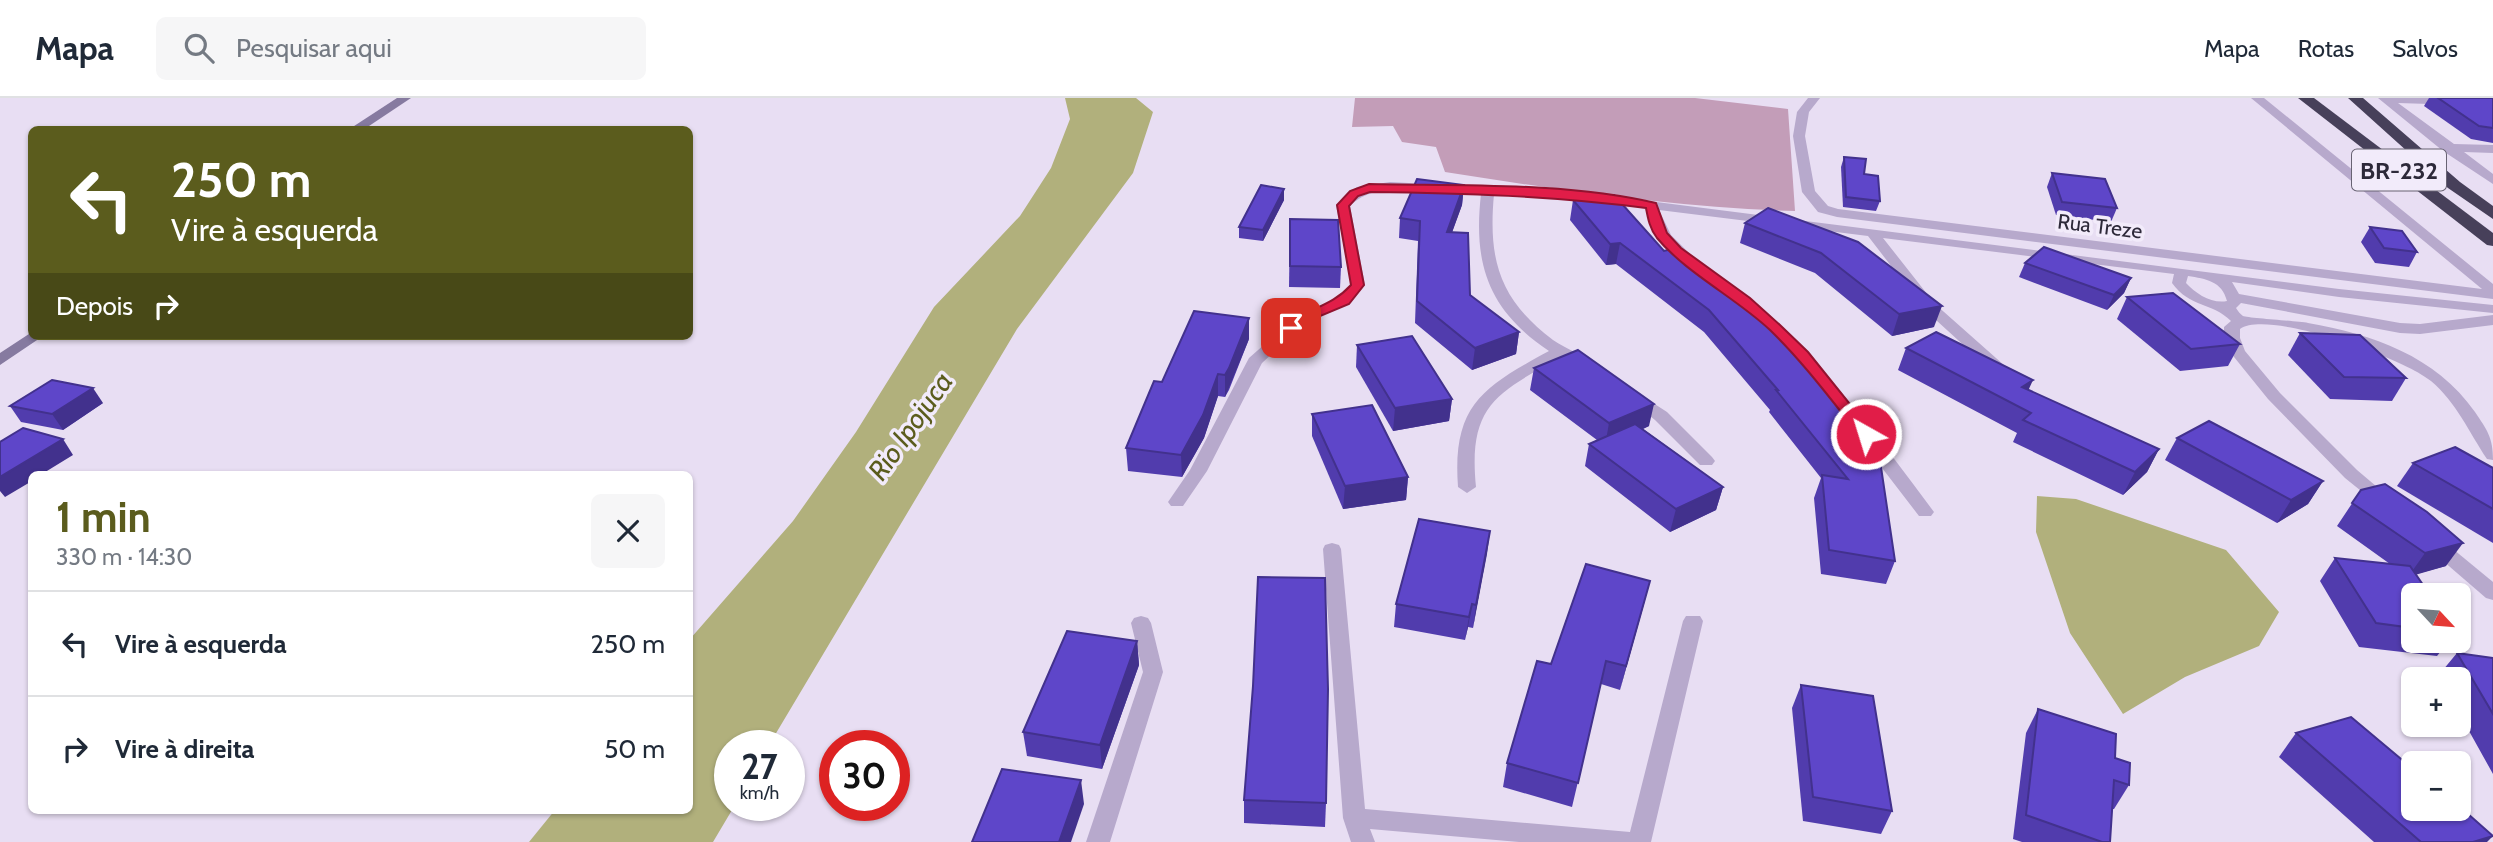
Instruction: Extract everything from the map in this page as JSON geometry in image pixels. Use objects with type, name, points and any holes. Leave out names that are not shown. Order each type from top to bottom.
[{"type":"highway","name":"BR-232","points":[[2305,98],[2493,241]]},
{"type":"highway","name":"BR-232","points":[[2354,98],[2454,185],[2493,214]]},
{"type":"main road","points":[[360,126],[405,98]]},
{"type":"main road","points":[[0,360],[29,340]]},
{"type":"street","name":"Rua Treze","points":[[1814,98],[1803,112],[1799,136],[1810,192],[1823,209],[1837,213],[2493,293]]},
{"type":"street","points":[[2257,98],[2493,293]]},
{"type":"street","points":[[2384,98],[2493,102]]},
{"type":"street","points":[[2384,98],[2493,180]]},
{"type":"street","points":[[2447,148],[2493,149]]},
{"type":"street","points":[[1177,502],[1198,471],[1255,361],[1303,318],[1344,301],[1358,285],[1343,205],[1354,194],[1369,188],[1488,190],[1578,196],[2339,293],[2493,309]]},
{"type":"street","points":[[1488,190],[1484,235],[1490,267],[1507,302],[1530,331],[1558,353],[1600,372]]},
{"type":"street","points":[[1651,205],[1661,234],[1702,270]]},
{"type":"street","points":[[1873,234],[1930,307],[1979,353],[2010,377]]},
{"type":"street","points":[[2182,271],[2179,283],[2184,291],[2197,300],[2230,302],[2400,328],[2440,327],[2493,320]]},
{"type":"street","points":[[2214,275],[2240,321]]},
{"type":"street","points":[[2339,293],[2341,308],[2360,321]]},
{"type":"street","points":[[1736,295],[1802,355],[1925,512]]},
{"type":"street","points":[[2410,300],[2432,314],[2440,327]]},
{"type":"street","points":[[2403,517],[2351,474],[2274,396],[2238,352],[2232,338],[2232,327],[2240,321],[2266,320],[2299,326],[2398,355],[2428,370],[2446,388],[2488,440],[2493,455]]},
{"type":"street","points":[[1467,487],[1463,457],[1468,428],[1479,407],[1504,382],[1558,353]]},
{"type":"street","points":[[1620,386],[1661,416],[1706,461]]},
{"type":"street","points":[[2424,534],[2493,593]]},
{"type":"street","points":[[1332,550],[1354,818],[1363,842]]},
{"type":"street","points":[[1639,842],[1693,621]]},
{"type":"street","points":[[1098,842],[1153,672],[1141,623]]},
{"type":"street","points":[[1354,818],[1630,842]]},
{"type":"shaded area","points":[[1355,98],[1695,98],[1788,109],[1795,211],[1663,202],[1445,172],[1436,147],[1402,142],[1393,126],[1352,127]]},
{"type":"water","name":"Rio Ipojuca","points":[[1065,98],[1136,98],[1153,112],[1133,173],[1017,329],[778,730],[714,730],[714,821],[725,821],[713,842],[529,842],[552,814],[693,814],[693,636],[793,521],[856,432],[934,307],[1020,216],[1051,168],[1070,119]]},
{"type":"water","points":[[2037,496],[2076,499],[2226,550],[2279,612],[2259,646],[2185,677],[2123,714],[2070,633],[2036,532]]},
{"type":"building","points":[[2438,98],[2493,98],[2493,128],[2479,126]]},
{"type":"building","points":[[1844,157],[1866,159],[1864,174],[1878,176],[1880,201],[1846,197]]},
{"type":"building","points":[[2052,173],[2105,179],[2117,208],[2062,202]]},
{"type":"building","points":[[1417,179],[1464,185],[1447,232],[1468,233],[1470,295],[1519,332],[1475,348],[1417,301],[1420,221],[1400,218]]},
{"type":"building","points":[[1261,185],[1284,189],[1263,230],[1239,227]]},
{"type":"building","points":[[1614,195],[1664,251],[1676,248],[1750,301],[1809,365],[1878,447],[1895,561],[1829,550],[1822,475],[1848,479],[1778,390],[1709,310],[1620,243],[1610,244],[1573,200]]},
{"type":"building","points":[[1768,208],[1858,242],[1942,306],[1899,314],[1821,253],[1745,223]]},
{"type":"building","points":[[1290,219],[1338,220],[1341,267],[1290,266]]},
{"type":"building","points":[[2370,227],[2402,231],[2417,252],[2384,248]]},
{"type":"building","points":[[2044,247],[2131,278],[2114,295],[2025,263]]},
{"type":"building","points":[[2173,293],[2240,344],[2191,349],[2127,297]]},
{"type":"building","points":[[1194,311],[1249,318],[1229,368],[1225,375],[1218,374],[1203,415],[1181,455],[1126,448],[1154,381],[1162,382]]},
{"type":"building","points":[[1936,332],[2033,380],[2022,387],[2159,449],[2135,472],[2023,420],[2031,413],[1906,348]]},
{"type":"building","points":[[2300,333],[2360,335],[2406,378],[2344,377]]},
{"type":"building","points":[[1412,336],[1452,399],[1395,408],[1357,345]]},
{"type":"building","points":[[1578,350],[1654,404],[1609,423],[1534,368]]},
{"type":"building","points":[[52,380],[93,388],[52,414],[10,406]]},
{"type":"building","points":[[1372,405],[1408,477],[1345,486],[1312,414]]},
{"type":"building","points":[[2209,421],[2323,481],[2291,500],[2177,438]]},
{"type":"building","points":[[1635,424],[1723,487],[1676,509],[1589,444]]},
{"type":"building","points":[[23,428],[63,439],[0,477],[0,442]]},
{"type":"building","points":[[2455,447],[2493,468],[2493,509],[2413,463]]},
{"type":"building","points":[[2385,484],[2427,512],[2463,543],[2425,553],[2352,503],[2361,490]]},
{"type":"building","points":[[1419,519],[1490,531],[1476,605],[1472,604],[1469,617],[1396,604]]},
{"type":"building","points":[[2335,558],[2410,566],[2422,583],[2401,583],[2401,626],[2376,623]]},
{"type":"building","points":[[1586,564],[1650,581],[1626,666],[1606,661],[1578,783],[1507,763],[1537,661],[1551,664]]},
{"type":"building","points":[[1258,577],[1325,578],[1328,689],[1326,803],[1244,800]]},
{"type":"building","points":[[1067,631],[1137,641],[1100,745],[1023,732]]},
{"type":"building","points":[[2457,653],[2493,658],[2493,714],[2471,677],[2471,667],[2465,667]]},
{"type":"building","points":[[1801,685],[1873,696],[1892,811],[1813,797]]},
{"type":"building","points":[[2038,709],[2116,734],[2115,758],[2130,763],[2129,785],[2114,780],[2110,842],[2102,842],[2026,815]]},
{"type":"building","points":[[2351,717],[2401,759],[2401,821],[2471,821],[2471,817],[2493,836],[2473,842],[2421,842],[2296,733]]},
{"type":"building","points":[[1002,769],[1081,780],[1059,842],[972,842]]},
{"type":"route","points":[[1291,328],[1303,318],[1344,301],[1358,285],[1343,205],[1354,194],[1369,188],[1488,190],[1578,196],[1651,205],[1661,234],[1677,251],[1745,301],[1775,328],[1802,355],[1866,434]]}]
